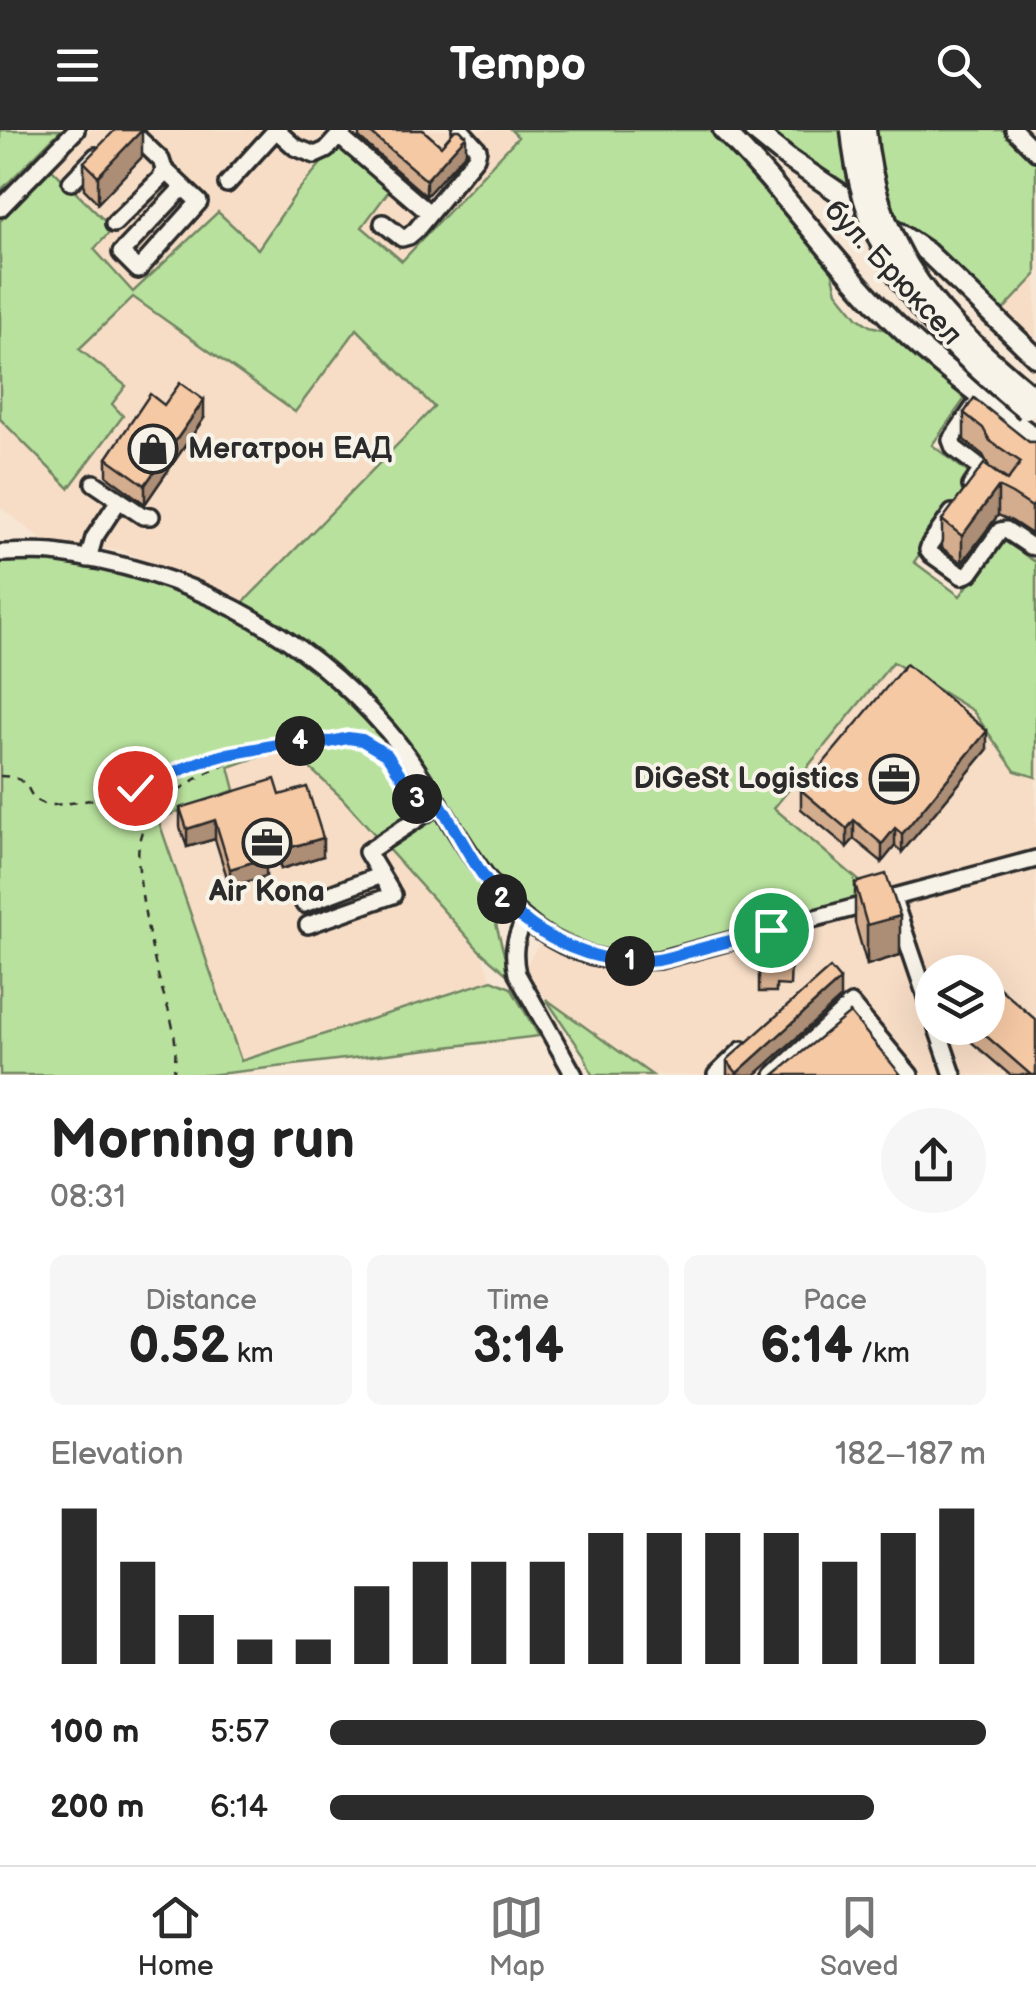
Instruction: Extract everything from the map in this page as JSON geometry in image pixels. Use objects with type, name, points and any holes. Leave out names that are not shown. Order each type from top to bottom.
[{"type":"main road","name":"бул. Брюксел","points":[[722,130],[769,177],[880,308],[976,403],[1036,439]]},
{"type":"main road","name":"бул. Брюксел","points":[[753,130],[927,252],[1036,356]]},
{"type":"main road","name":"бул. Брюксел","points":[[851,130],[865,205],[899,279],[926,317],[962,356],[1033,406]]},
{"type":"main road","name":"бул. Брюксел","points":[[866,130],[878,197],[912,274],[946,318],[1033,406]]},
{"type":"street","points":[[0,208],[76,130]]},
{"type":"street","points":[[71,182],[126,130],[200,202],[138,270],[121,253],[183,187]]},
{"type":"street","points":[[227,184],[276,130],[295,147],[315,154],[326,150],[342,133],[429,213]]},
{"type":"street","points":[[382,223],[402,238],[409,236],[429,213],[476,157],[478,149],[461,130]]},
{"type":"street","points":[[1014,130],[1036,152]]},
{"type":"street","points":[[114,224],[161,178],[164,168]]},
{"type":"street","points":[[986,421],[976,403],[951,443],[978,464],[980,472],[930,544],[929,552],[965,576],[1000,531],[1008,531],[1035,548]]},
{"type":"street","points":[[94,483],[143,516],[151,516]]},
{"type":"street","points":[[88,559],[94,538],[119,500]]},
{"type":"street","points":[[0,553],[49,553],[137,568],[202,591],[268,626],[326,668],[388,731],[434,808],[500,896],[551,938],[588,955],[623,961],[659,960],[1036,859]]},
{"type":"street","points":[[308,925],[393,895],[367,852],[434,808]]},
{"type":"street","points":[[304,904],[381,875]]},
{"type":"street","points":[[892,898],[915,965]]},
{"type":"street","points":[[525,919],[514,940],[517,974],[574,1075]]},
{"type":"street","points":[[774,1075],[851,1004],[910,1075]]},
{"type":"street","points":[[716,1075],[759,1035]]},
{"type":"street","points":[[943,1045],[954,1075]]},
{"type":"path","points":[[0,776],[19,778],[35,801],[54,805],[135,788],[228,754],[304,740],[330,742],[348,738],[362,740],[387,755],[412,792],[434,808]]},
{"type":"path","points":[[173,1075],[177,1047],[173,1022],[145,919],[137,856],[142,830],[151,814],[177,792],[228,761],[256,750]]},
{"type":"shaded area","points":[[91,130],[511,130],[519,137],[402,261],[435,407],[241,605],[121,550],[50,546],[0,507],[0,221]]},
{"type":"shaded area","points":[[1036,275],[1036,343],[1003,310]]},
{"type":"shaded area","points":[[893,661],[974,711],[1015,771],[1036,777],[1036,853],[878,897],[774,808]]},
{"type":"shaded area","points":[[287,747],[341,797],[480,951],[492,980],[241,1062],[158,818],[235,791],[228,768]]},
{"type":"shaded area","points":[[1036,871],[1036,1075],[652,1075],[546,999],[524,969],[539,944],[581,965],[633,972]]},
{"type":"green space","points":[[61,130],[0,191],[0,131]]},
{"type":"green space","points":[[511,130],[710,130],[763,183],[831,266],[837,292],[858,318],[887,330],[966,397],[932,445],[974,477],[914,562],[960,596],[1002,539],[1036,560],[1036,777],[1015,771],[973,711],[893,662],[774,808],[878,897],[659,953],[624,954],[591,946],[546,924],[507,891],[393,727],[241,605],[434,407],[357,329],[295,412],[133,297],[79,349],[126,386],[112,404],[123,416],[69,488],[0,419],[0,221],[52,169],[113,229],[94,249],[133,292],[218,212],[258,249],[297,192],[339,142],[391,188],[362,227],[402,261],[518,137]]},
{"type":"green space","points":[[769,130],[1005,130],[1036,160],[1036,275],[1003,310],[906,224]]},
{"type":"green space","points":[[49,561],[135,576],[199,600],[263,634],[320,675],[382,737],[465,857],[491,905],[510,977],[480,951],[341,797],[287,747],[229,767],[235,790],[158,819],[241,1061],[492,980],[511,988],[539,1036],[209,1075],[0,1075],[0,562]]},
{"type":"green space","points":[[546,999],[652,1075],[592,1075],[584,1055]]},
{"type":"building","points":[[115,130],[142,130],[98,176],[84,162]]},
{"type":"building","points":[[367,130],[423,130],[441,146],[455,130],[466,136],[426,180]]},
{"type":"building","name":"Мегатрон ЕАД","points":[[180,383],[204,400],[145,485],[107,458],[150,394],[164,405]]},
{"type":"building","points":[[974,398],[1029,442],[1036,442],[1036,502],[1032,507],[998,487],[962,536],[942,520],[984,464],[1007,481],[1021,462],[990,441],[983,428],[964,413]]},
{"type":"building","name":"DiGeSt Logistics","points":[[906,664],[987,731],[902,834],[895,828],[882,844],[854,820],[847,829],[801,790]]},
{"type":"building","name":"Air Kona","points":[[275,779],[280,795],[307,787],[323,838],[281,850],[275,831],[259,836],[266,858],[230,869],[215,820],[187,829],[180,808]]},
{"type":"building","points":[[886,874],[900,916],[867,925],[855,883]]},
{"type":"building","points":[[792,910],[790,959],[776,958],[776,965],[759,965],[761,917]]},
{"type":"building","points":[[830,968],[840,980],[737,1073],[728,1059]]},
{"type":"building","points":[[1005,993],[1036,1020],[1036,1075],[1031,1075],[997,1045],[1005,1045]]},
{"type":"building","points":[[850,1013],[901,1075],[774,1075]]},
{"type":"place","name":"Мегатрон ЕАД","points":[[153,449]]},
{"type":"place","name":"DiGeSt Logistics","points":[[894,779]]},
{"type":"place","name":"Air Kona","points":[[267,843]]},
{"type":"route","points":[[135,788],[228,754],[304,740],[362,740],[387,755],[428,812],[440,804],[500,896],[551,938],[588,955],[623,961],[659,960],[771,930]]}]
